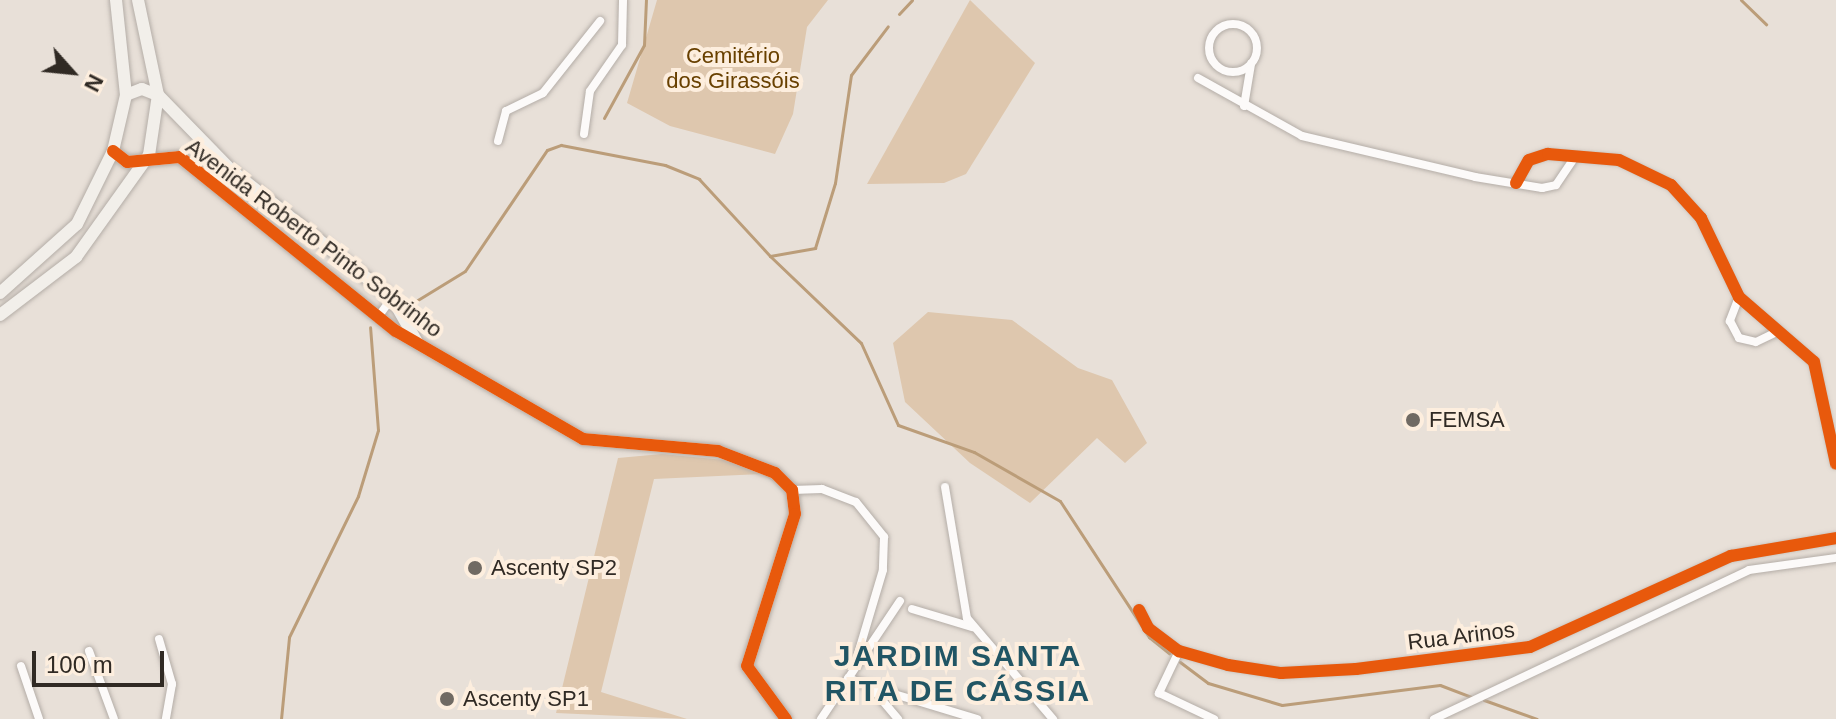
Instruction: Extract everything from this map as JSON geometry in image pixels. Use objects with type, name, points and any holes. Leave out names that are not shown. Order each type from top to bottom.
[{"type":"street","points":[[0,293],[66,238],[94,195],[113,151],[126,95],[116,0]]},
{"type":"street","points":[[0,315],[76,257],[116,207],[149,155],[158,95],[138,0]]},
{"type":"street","points":[[584,134],[590,91],[622,45],[623,0]]},
{"type":"street","points":[[498,141],[506,111],[543,93],[600,21]]},
{"type":"street","points":[[1244,106],[1251,64],[1257,49],[1248,29],[1227,24],[1215,32],[1211,55],[1221,68],[1251,64]]},
{"type":"street","points":[[1198,78],[1244,106],[1320,142],[1516,183],[1556,185],[1572,161]]},
{"type":"street","points":[[126,95],[142,89],[158,95]]},
{"type":"street","name":"Avenida Roberto Pinto Sobrinho","points":[[158,95],[231,170],[392,298],[417,342]]},
{"type":"street","name":"Avenida Roberto Pinto Sobrinho","points":[[113,151],[127,162],[149,155],[172,154],[188,162],[378,317],[595,444],[749,457],[792,490]]},
{"type":"street","points":[[1516,183],[1540,154],[1572,161],[1619,160],[1671,185],[1701,218],[1739,297],[1814,362],[1836,464]]},
{"type":"street","points":[[94,195],[116,207]]},
{"type":"street","points":[[1739,297],[1730,321],[1739,338],[1756,342],[1779,331]]},
{"type":"street","points":[[378,317],[392,298]]},
{"type":"street","points":[[945,487],[955,581],[973,627],[1053,719]]},
{"type":"street","points":[[786,719],[750,680],[747,666],[795,514],[792,490],[822,489],[856,502],[884,537],[883,570],[855,664]]},
{"type":"street","name":"Rua Arinos","points":[[1139,610],[1148,628],[1179,651],[1281,673],[1507,652],[1562,635],[1731,556],[1836,538]]},
{"type":"street","points":[[1434,719],[1749,570],[1836,558]]},
{"type":"street","points":[[821,719],[900,601]]},
{"type":"street","points":[[912,609],[973,627]]},
{"type":"street","points":[[159,639],[172,684],[166,719]]},
{"type":"street","points":[[89,651],[114,719]]},
{"type":"street","points":[[1179,651],[1159,693],[1214,719]]},
{"type":"street","points":[[21,666],[39,719]]},
{"type":"street","points":[[848,678],[977,719]]},
{"type":"street","points":[[871,687],[898,719]]},
{"type":"green space","name":"Cemitério dos Girassóis","points":[[657,0],[828,0],[807,27],[793,114],[775,154],[670,126],[627,103]]},
{"type":"green space","points":[[970,0],[1035,63],[966,174],[944,183],[867,184]]},
{"type":"green space","points":[[928,312],[1012,320],[1078,368],[1112,380],[1147,443],[1125,463],[1097,438],[1030,503],[970,463],[905,402],[893,343]]},
{"type":"green space","points":[[662,454],[756,463],[785,488],[761,474],[654,479],[601,692],[687,719],[556,713],[618,458]]},
{"type":"waterway","points":[[604,118],[644,45],[646,0]]},
{"type":"waterway","points":[[899,14],[912,0]]},
{"type":"waterway","points":[[1741,0],[1766,24]]},
{"type":"waterway","points":[[416,301],[465,271],[547,150],[561,145],[665,165],[699,179],[770,256],[815,248],[835,183],[851,75],[888,26]]},
{"type":"waterway","points":[[770,256],[861,343],[898,425],[974,452],[1060,501],[1149,637],[1169,653]]},
{"type":"waterway","points":[[281,719],[289,637],[358,496],[378,430],[370,327]]},
{"type":"waterway","points":[[1180,662],[1208,683],[1282,705],[1440,685],[1472,697]]},
{"type":"waterway","points":[[1484,700],[1537,719]]},
{"type":"cycle path","points":[[113,151],[127,162],[180,157],[396,331],[583,439],[718,451],[775,473],[792,490],[795,514],[747,666],[786,719]]},
{"type":"cycle path","points":[[1516,183],[1529,160],[1548,154],[1619,160],[1671,185],[1701,218],[1739,297],[1814,362],[1836,464]]},
{"type":"cycle path","points":[[1139,610],[1148,628],[1179,651],[1228,665],[1281,673],[1356,669],[1530,647],[1731,556],[1836,538]]},
{"type":"place","name":"FEMSA","points":[[1413,420]]},
{"type":"place","name":"Ascenty SP2","points":[[475,568]]},
{"type":"place","name":"Ascenty SP1","points":[[447,699]]},
{"type":"district","name":"JARDIM SANTA RITA DE CÁSSIA","points":[[958,673]]}]
